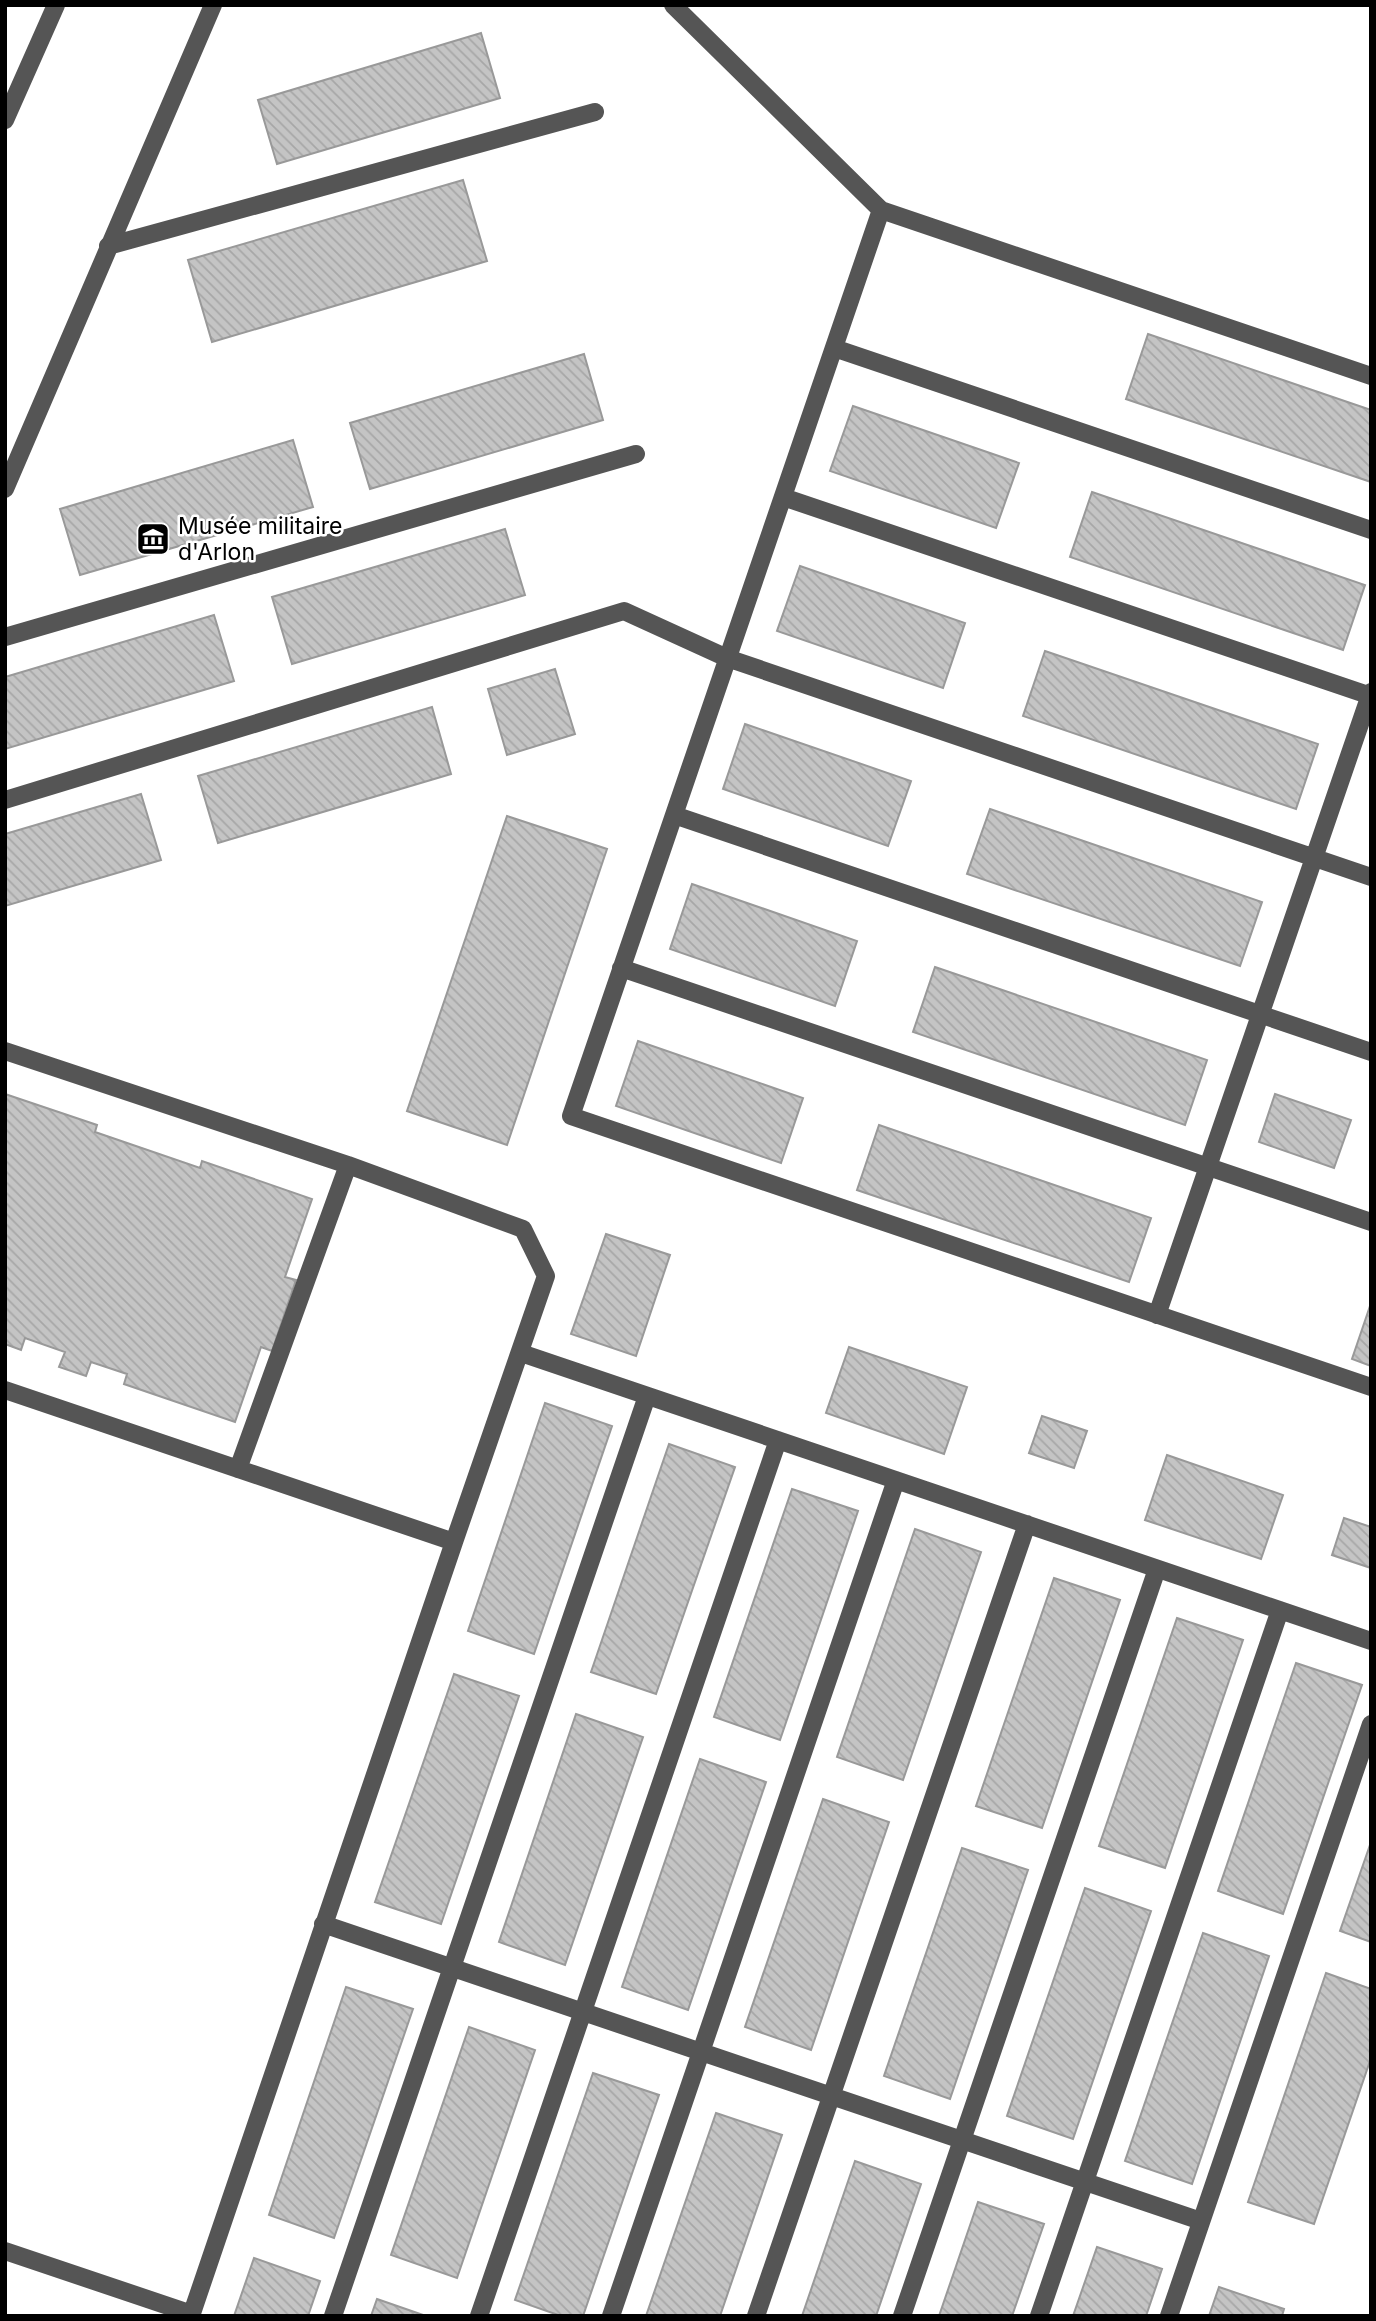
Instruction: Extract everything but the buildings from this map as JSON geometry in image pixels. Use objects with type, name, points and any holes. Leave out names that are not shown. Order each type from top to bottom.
[{"type":"lane","points":[[5,120],[56,5]]},
{"type":"lane","points":[[5,489],[213,5]]},
{"type":"lane","points":[[673,5],[881,210],[1371,376]]},
{"type":"lane","points":[[108,246],[595,112]]},
{"type":"lane","points":[[881,210],[571,1116],[1371,1387]]},
{"type":"lane","points":[[834,348],[1371,530]]},
{"type":"lane","points":[[5,637],[635,454]]},
{"type":"lane","points":[[783,497],[1370,695],[1157,1315]]},
{"type":"lane","points":[[5,800],[624,611],[727,658],[1371,877]]},
{"type":"lane","points":[[674,815],[1371,1052]]},
{"type":"lane","points":[[621,968],[1371,1222]]},
{"type":"lane","points":[[5,1051],[348,1165],[523,1229],[546,1276],[191,2315],[5,2251]]},
{"type":"lane","points":[[238,1469],[348,1165]]},
{"type":"lane","points":[[520,1353],[1371,1641]]},
{"type":"lane","points":[[5,1390],[454,1542]]},
{"type":"lane","points":[[333,2316],[647,1396]]},
{"type":"lane","points":[[479,2316],[778,1440]]},
{"type":"lane","points":[[611,2316],[896,1480]]},
{"type":"lane","points":[[756,2316],[1027,1524]]},
{"type":"lane","points":[[902,2316],[1157,1569]]},
{"type":"lane","points":[[1039,2316],[1280,1610]]},
{"type":"lane","points":[[1169,2316],[1371,1724]]},
{"type":"lane","points":[[323,1924],[1201,2221]]},
{"type":"place","name":"Musée militaire d'Arlon","points":[[153,539]]}]
